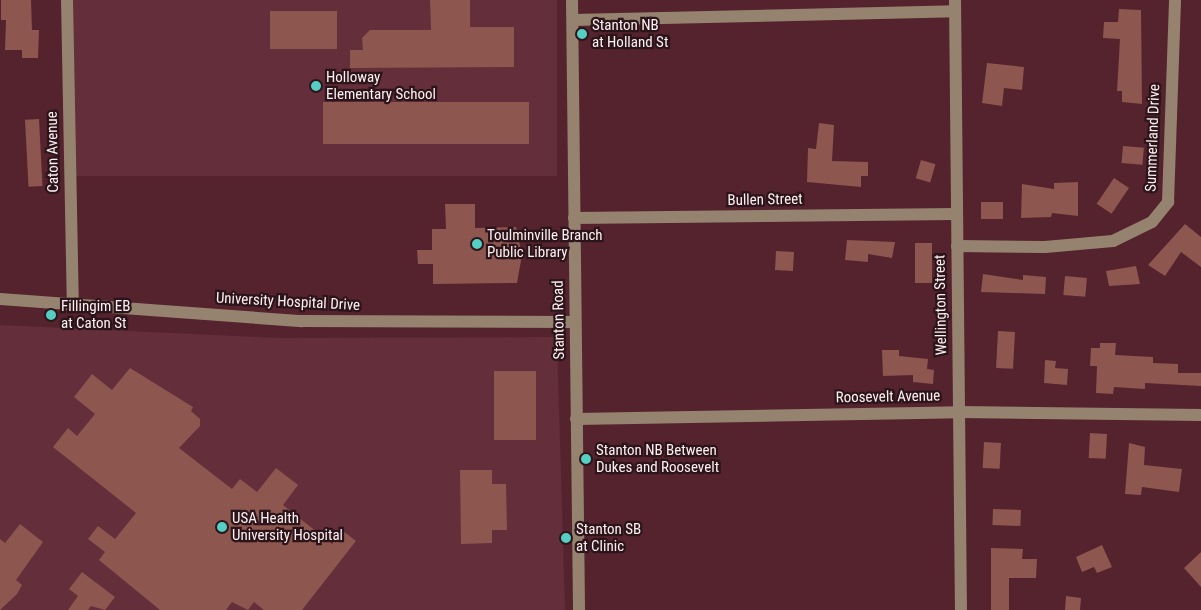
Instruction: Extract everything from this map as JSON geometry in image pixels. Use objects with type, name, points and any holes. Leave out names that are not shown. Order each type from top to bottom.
[{"type":"street","name":"Caton Avenue","points":[[67,0],[73,304]]},
{"type":"street","name":"Stanton Road","points":[[572,0],[579,610]]},
{"type":"street","name":"Summerland Drive","points":[[957,246],[1045,247],[1113,240],[1152,222],[1168,202],[1175,0]]},
{"type":"street","points":[[573,20],[955,6]]},
{"type":"street","name":"Wellington Street","points":[[955,6],[961,610]]},
{"type":"street","name":"Bullen Street","points":[[574,218],[956,214]]},
{"type":"street","name":"University Hospital Drive","points":[[0,299],[302,321],[575,322]]},
{"type":"street","name":"Roosevelt Avenue","points":[[576,419],[960,412],[1201,416]]},
{"type":"shaded area","name":"Holloway Elementary School","points":[[73,0],[557,0],[557,176],[73,176]]},
{"type":"shaded area","points":[[0,325],[278,338],[553,337],[557,342],[565,610],[0,610]]},
{"type":"building","points":[[1,0],[31,0],[32,30],[39,30],[38,58],[22,58],[22,50],[5,50],[6,20],[1,20]]},
{"type":"building","points":[[430,0],[470,0],[470,27],[514,27],[514,67],[350,68],[350,50],[363,50],[362,38],[370,30],[431,30]]},
{"type":"building","points":[[1119,9],[1141,10],[1142,104],[1122,102],[1122,91],[1117,91],[1120,39],[1103,38],[1104,22],[1118,22]]},
{"type":"building","points":[[270,11],[337,11],[337,49],[270,49]]},
{"type":"building","points":[[987,63],[1024,67],[1022,90],[1004,88],[1002,106],[982,103]]},
{"type":"building","points":[[323,102],[529,102],[529,144],[323,144]]},
{"type":"building","points":[[39,119],[43,186],[29,187],[25,120]]},
{"type":"building","points":[[819,123],[834,125],[832,161],[868,162],[868,176],[861,176],[861,187],[807,182],[808,148],[816,149]]},
{"type":"building","points":[[1123,146],[1144,148],[1142,165],[1122,163]]},
{"type":"building","points":[[921,160],[935,164],[930,182],[916,178]]},
{"type":"building","points":[[1114,178],[1129,188],[1112,214],[1097,204]]},
{"type":"building","points":[[1078,182],[1078,216],[1052,213],[1051,217],[1021,218],[1022,184],[1054,189],[1054,183]]},
{"type":"building","points":[[981,202],[1003,202],[1003,219],[981,219]]},
{"type":"building","name":"Toulminville Branch Public Library","points":[[445,204],[475,204],[475,228],[516,227],[522,255],[517,283],[433,284],[433,264],[418,264],[417,250],[432,250],[432,229],[446,229]]},
{"type":"building","points":[[1185,224],[1201,237],[1201,267],[1181,252],[1165,276],[1148,265]]},
{"type":"building","points":[[847,240],[895,242],[892,258],[868,254],[868,262],[845,260]]},
{"type":"building","points":[[915,243],[932,243],[932,283],[915,283]]},
{"type":"building","points":[[776,251],[794,252],[793,271],[775,270]]},
{"type":"building","points":[[1136,266],[1140,284],[1109,286],[1106,271]]},
{"type":"building","points":[[983,274],[1023,280],[1023,275],[1046,277],[1045,294],[981,292]]},
{"type":"building","points":[[1065,276],[1087,278],[1085,297],[1063,295]]},
{"type":"building","points":[[998,331],[1015,332],[1013,369],[996,368]]},
{"type":"building","points":[[1100,343],[1116,343],[1115,355],[1153,357],[1153,363],[1178,364],[1178,373],[1201,373],[1201,386],[1145,383],[1145,389],[1114,387],[1113,394],[1096,393],[1097,366],[1090,366],[1091,348],[1100,348]]},
{"type":"building","points":[[882,350],[899,350],[899,356],[928,359],[927,369],[934,370],[933,384],[913,382],[913,375],[883,376]]},
{"type":"building","points":[[1045,360],[1056,361],[1055,368],[1068,369],[1067,385],[1044,383]]},
{"type":"building","name":"USA Health University Hospital","points":[[130,368],[193,407],[191,411],[200,419],[200,426],[179,448],[232,489],[240,479],[257,492],[276,468],[298,485],[283,505],[332,544],[343,531],[356,541],[302,610],[264,610],[254,602],[248,610],[232,602],[226,610],[160,610],[99,560],[105,552],[88,539],[98,526],[115,539],[136,513],[53,447],[68,428],[77,436],[95,414],[74,397],[92,374],[112,390]]},
{"type":"building","points":[[494,371],[536,371],[536,440],[494,440]]},
{"type":"building","points":[[1090,433],[1107,434],[1106,459],[1089,458]]},
{"type":"building","points":[[984,442],[1001,443],[1000,469],[983,468]]},
{"type":"building","points":[[1129,443],[1145,447],[1144,465],[1182,469],[1179,492],[1142,487],[1141,495],[1125,494]]},
{"type":"building","points":[[460,470],[492,470],[492,484],[506,484],[507,530],[492,530],[492,543],[461,544]]},
{"type":"building","points":[[993,509],[1021,510],[1020,526],[992,525]]},
{"type":"building","points":[[20,524],[43,542],[16,580],[22,585],[17,594],[0,610],[0,539],[5,543]]},
{"type":"building","points":[[1102,545],[1112,567],[1097,573],[1094,567],[1082,572],[1076,557]]},
{"type":"building","points":[[991,548],[1023,549],[1022,559],[1037,559],[1036,578],[1009,578],[1009,610],[991,610]]},
{"type":"building","points":[[1201,552],[1201,587],[1184,568]]},
{"type":"building","points":[[82,572],[115,597],[105,610],[91,606],[88,610],[68,610],[78,596],[69,589]]},
{"type":"building","points":[[1066,596],[1081,598],[1080,610],[1065,610]]},
{"type":"place","name":"Stanton NB at Holland St","points":[[582,34]]},
{"type":"place","name":"Holloway Elementary School","points":[[316,86]]},
{"type":"place","name":"Toulminville Branch Public Library","points":[[477,244]]},
{"type":"place","name":"Fillingim EB at Caton St","points":[[51,315]]},
{"type":"place","name":"Stanton NB Between Dukes and Roosevelt","points":[[586,459]]},
{"type":"place","name":"USA Health University Hospital","points":[[222,527]]},
{"type":"place","name":"Stanton SB at Clinic","points":[[566,538]]}]
